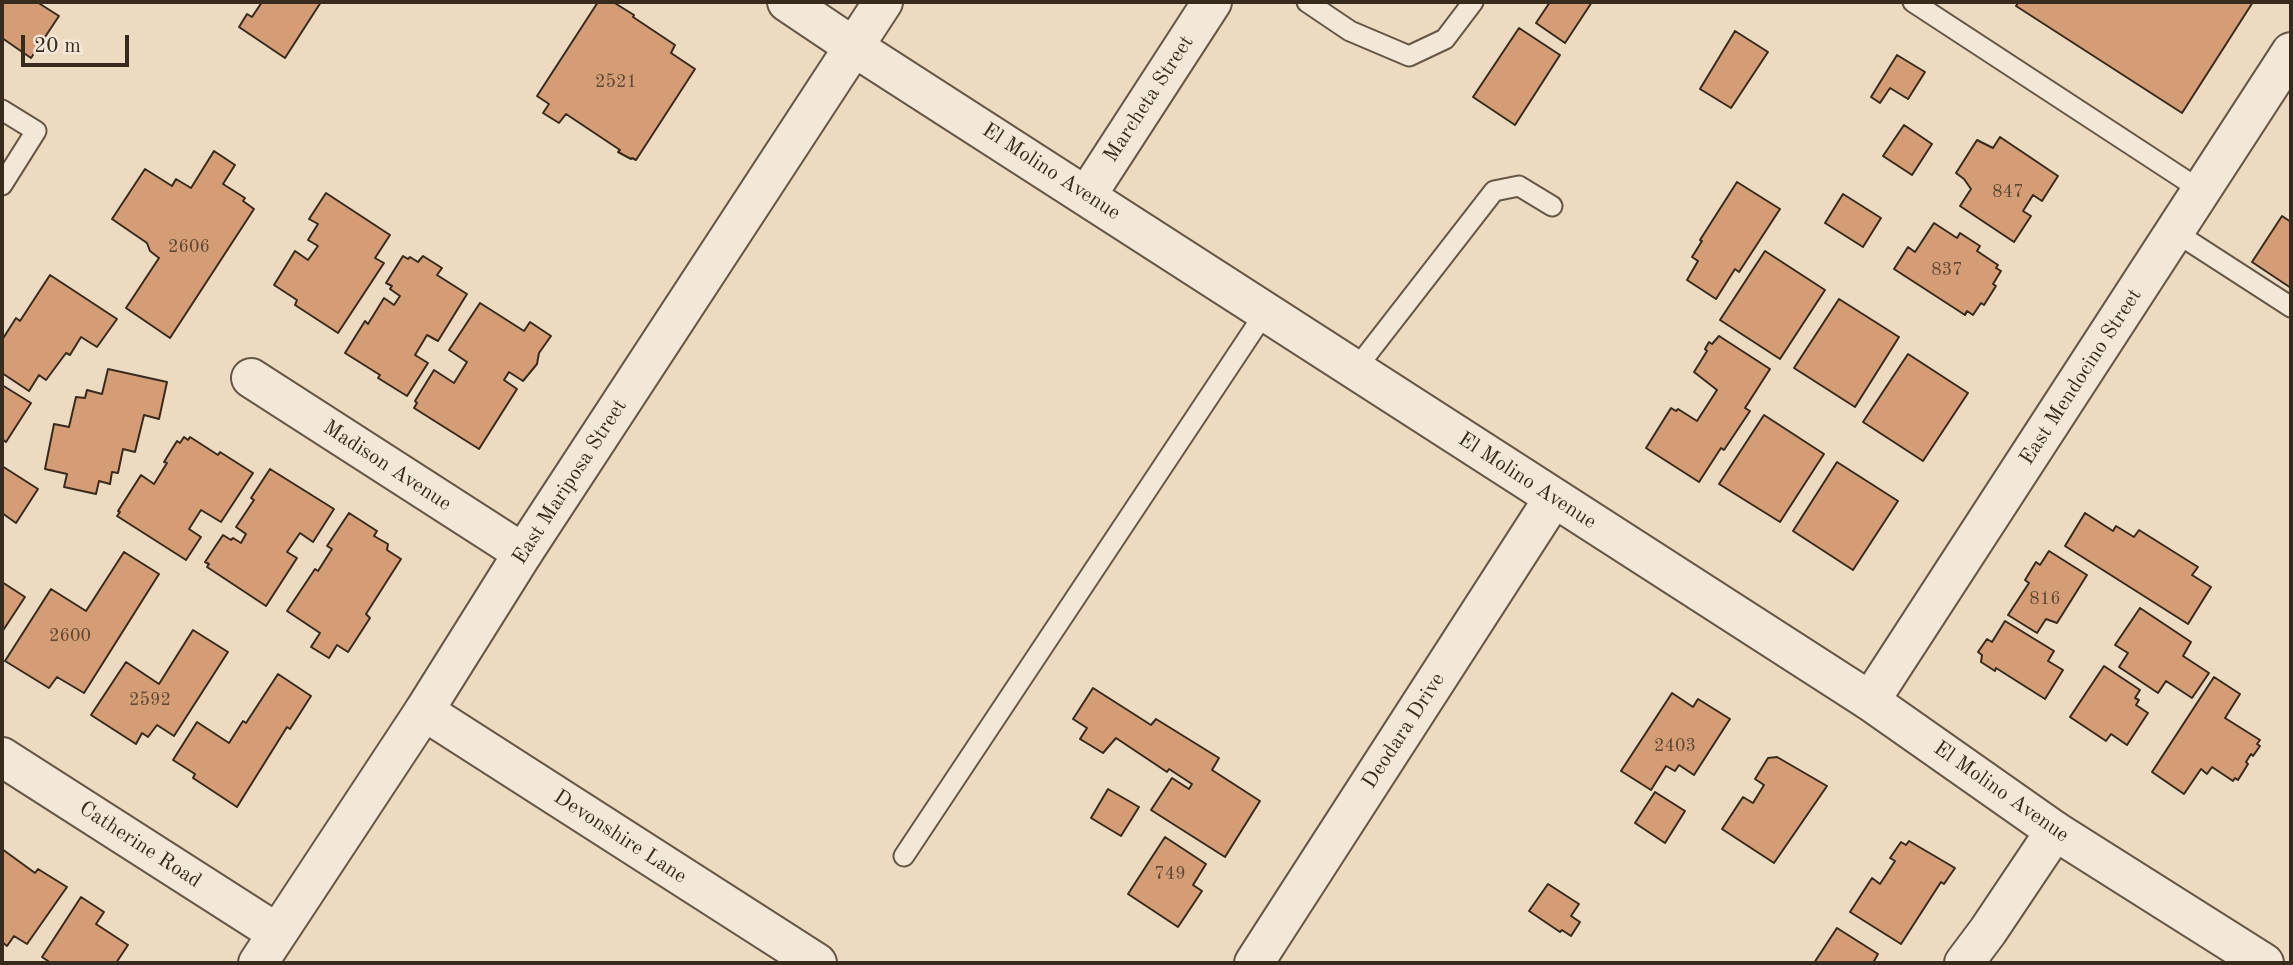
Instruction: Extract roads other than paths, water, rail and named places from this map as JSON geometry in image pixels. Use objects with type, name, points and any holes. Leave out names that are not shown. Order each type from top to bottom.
[{"type":"street","name":"El Molino Avenue","points":[[787,2],[1553,499],[1870,701],[2055,831],[2264,963]]},
{"type":"street","name":"East Mariposa Street","points":[[268,948],[883,2]]},
{"type":"street","name":"Marcheta Street","points":[[1087,195],[1212,2]]},
{"type":"street","name":"East Mendocino Street","points":[[1870,701],[2291,52]]},
{"type":"street","name":"Madison Avenue","points":[[251,378],[523,553]]},
{"type":"street","name":"Deodara Drive","points":[[1254,963],[1553,499]]},
{"type":"street","name":"Devonshire Lane","points":[[424,711],[817,963]]},
{"type":"street","name":"Catherine Road","points":[[2,757],[268,948]]},
{"type":"street","points":[[1964,963],[2055,831]]},
{"type":"lane","points":[[1307,2],[1350,31],[1409,55],[1445,40],[1473,2]]},
{"type":"lane","points":[[1913,2],[2202,191]]},
{"type":"lane","points":[[2,110],[36,131],[2,185]]},
{"type":"lane","points":[[1355,370],[1494,191],[1520,186],[1552,206]]},
{"type":"lane","points":[[2175,232],[2291,307]]},
{"type":"lane","points":[[904,856],[1266,312]]}]
